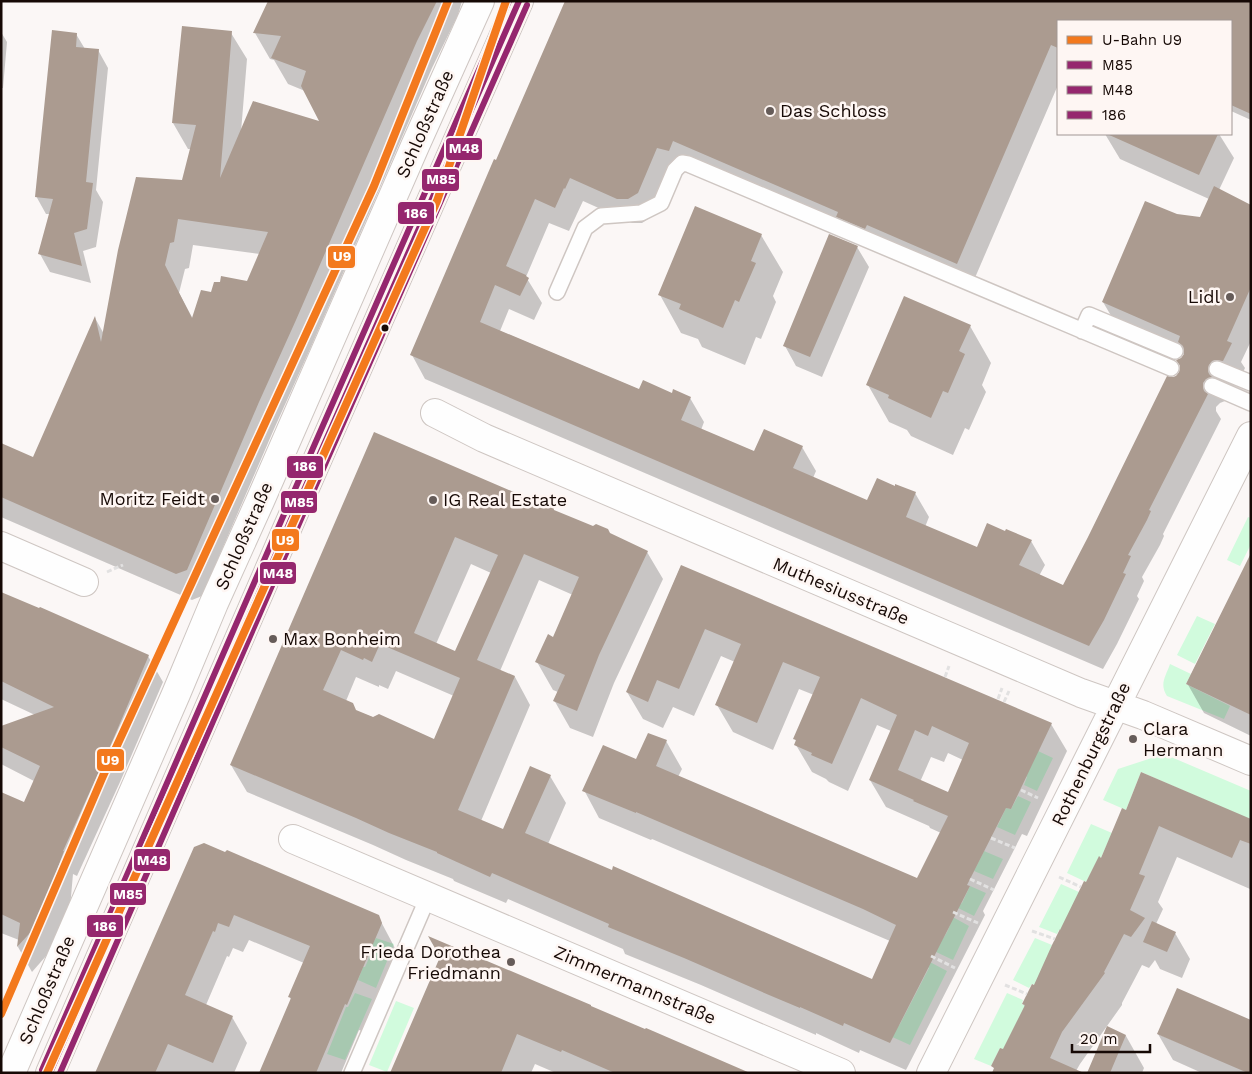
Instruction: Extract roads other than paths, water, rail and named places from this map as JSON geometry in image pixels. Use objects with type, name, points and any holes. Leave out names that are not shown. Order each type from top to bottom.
[{"type":"street","name":"Schloßstraße","points":[[11,1073],[214,603],[480,1]]},
{"type":"street","name":"Schloßstraße","points":[[50,1073],[164,814],[292,515],[519,1]]},
{"type":"street","name":"Muthesiusstraße","points":[[435,413],[491,441],[1072,690],[1141,715],[1251,762]]},
{"type":"street","name":"Rothenburgstraße","points":[[931,1073],[1251,436]]},
{"type":"street","points":[[1,546],[84,582]]},
{"type":"street","name":"Zimmermannstraße","points":[[293,839],[841,1073]]},
{"type":"lane","points":[[557,292],[584,228],[601,216],[641,213],[661,203],[675,170],[682,163],[1171,368]]},
{"type":"lane","points":[[1082,331],[1089,315],[1175,351]]},
{"type":"lane","points":[[1216,369],[1251,383]]},
{"type":"lane","points":[[1212,386],[1251,403]]},
{"type":"lane","points":[[352,1073],[428,897]]},
{"type":"metro line","name":"U9","points":[[1,1014],[103,776],[374,186],[448,1]]},
{"type":"metro line","name":"U9","points":[[47,1073],[437,201],[506,1]]},
{"type":"place","name":"Das Schloss","points":[[770,111]]},
{"type":"place","name":"Lidl","points":[[1230,297]]},
{"type":"place","name":"Moritz Feidt","points":[[215,499]]},
{"type":"place","name":"IG Real Estate","points":[[433,500]]},
{"type":"place","name":"Max Bonheim","points":[[273,639]]},
{"type":"place","name":"Clara Hermann","points":[[1133,739]]},
{"type":"place","name":"Frieda Dorothea Friedmann","points":[[511,962]]}]
